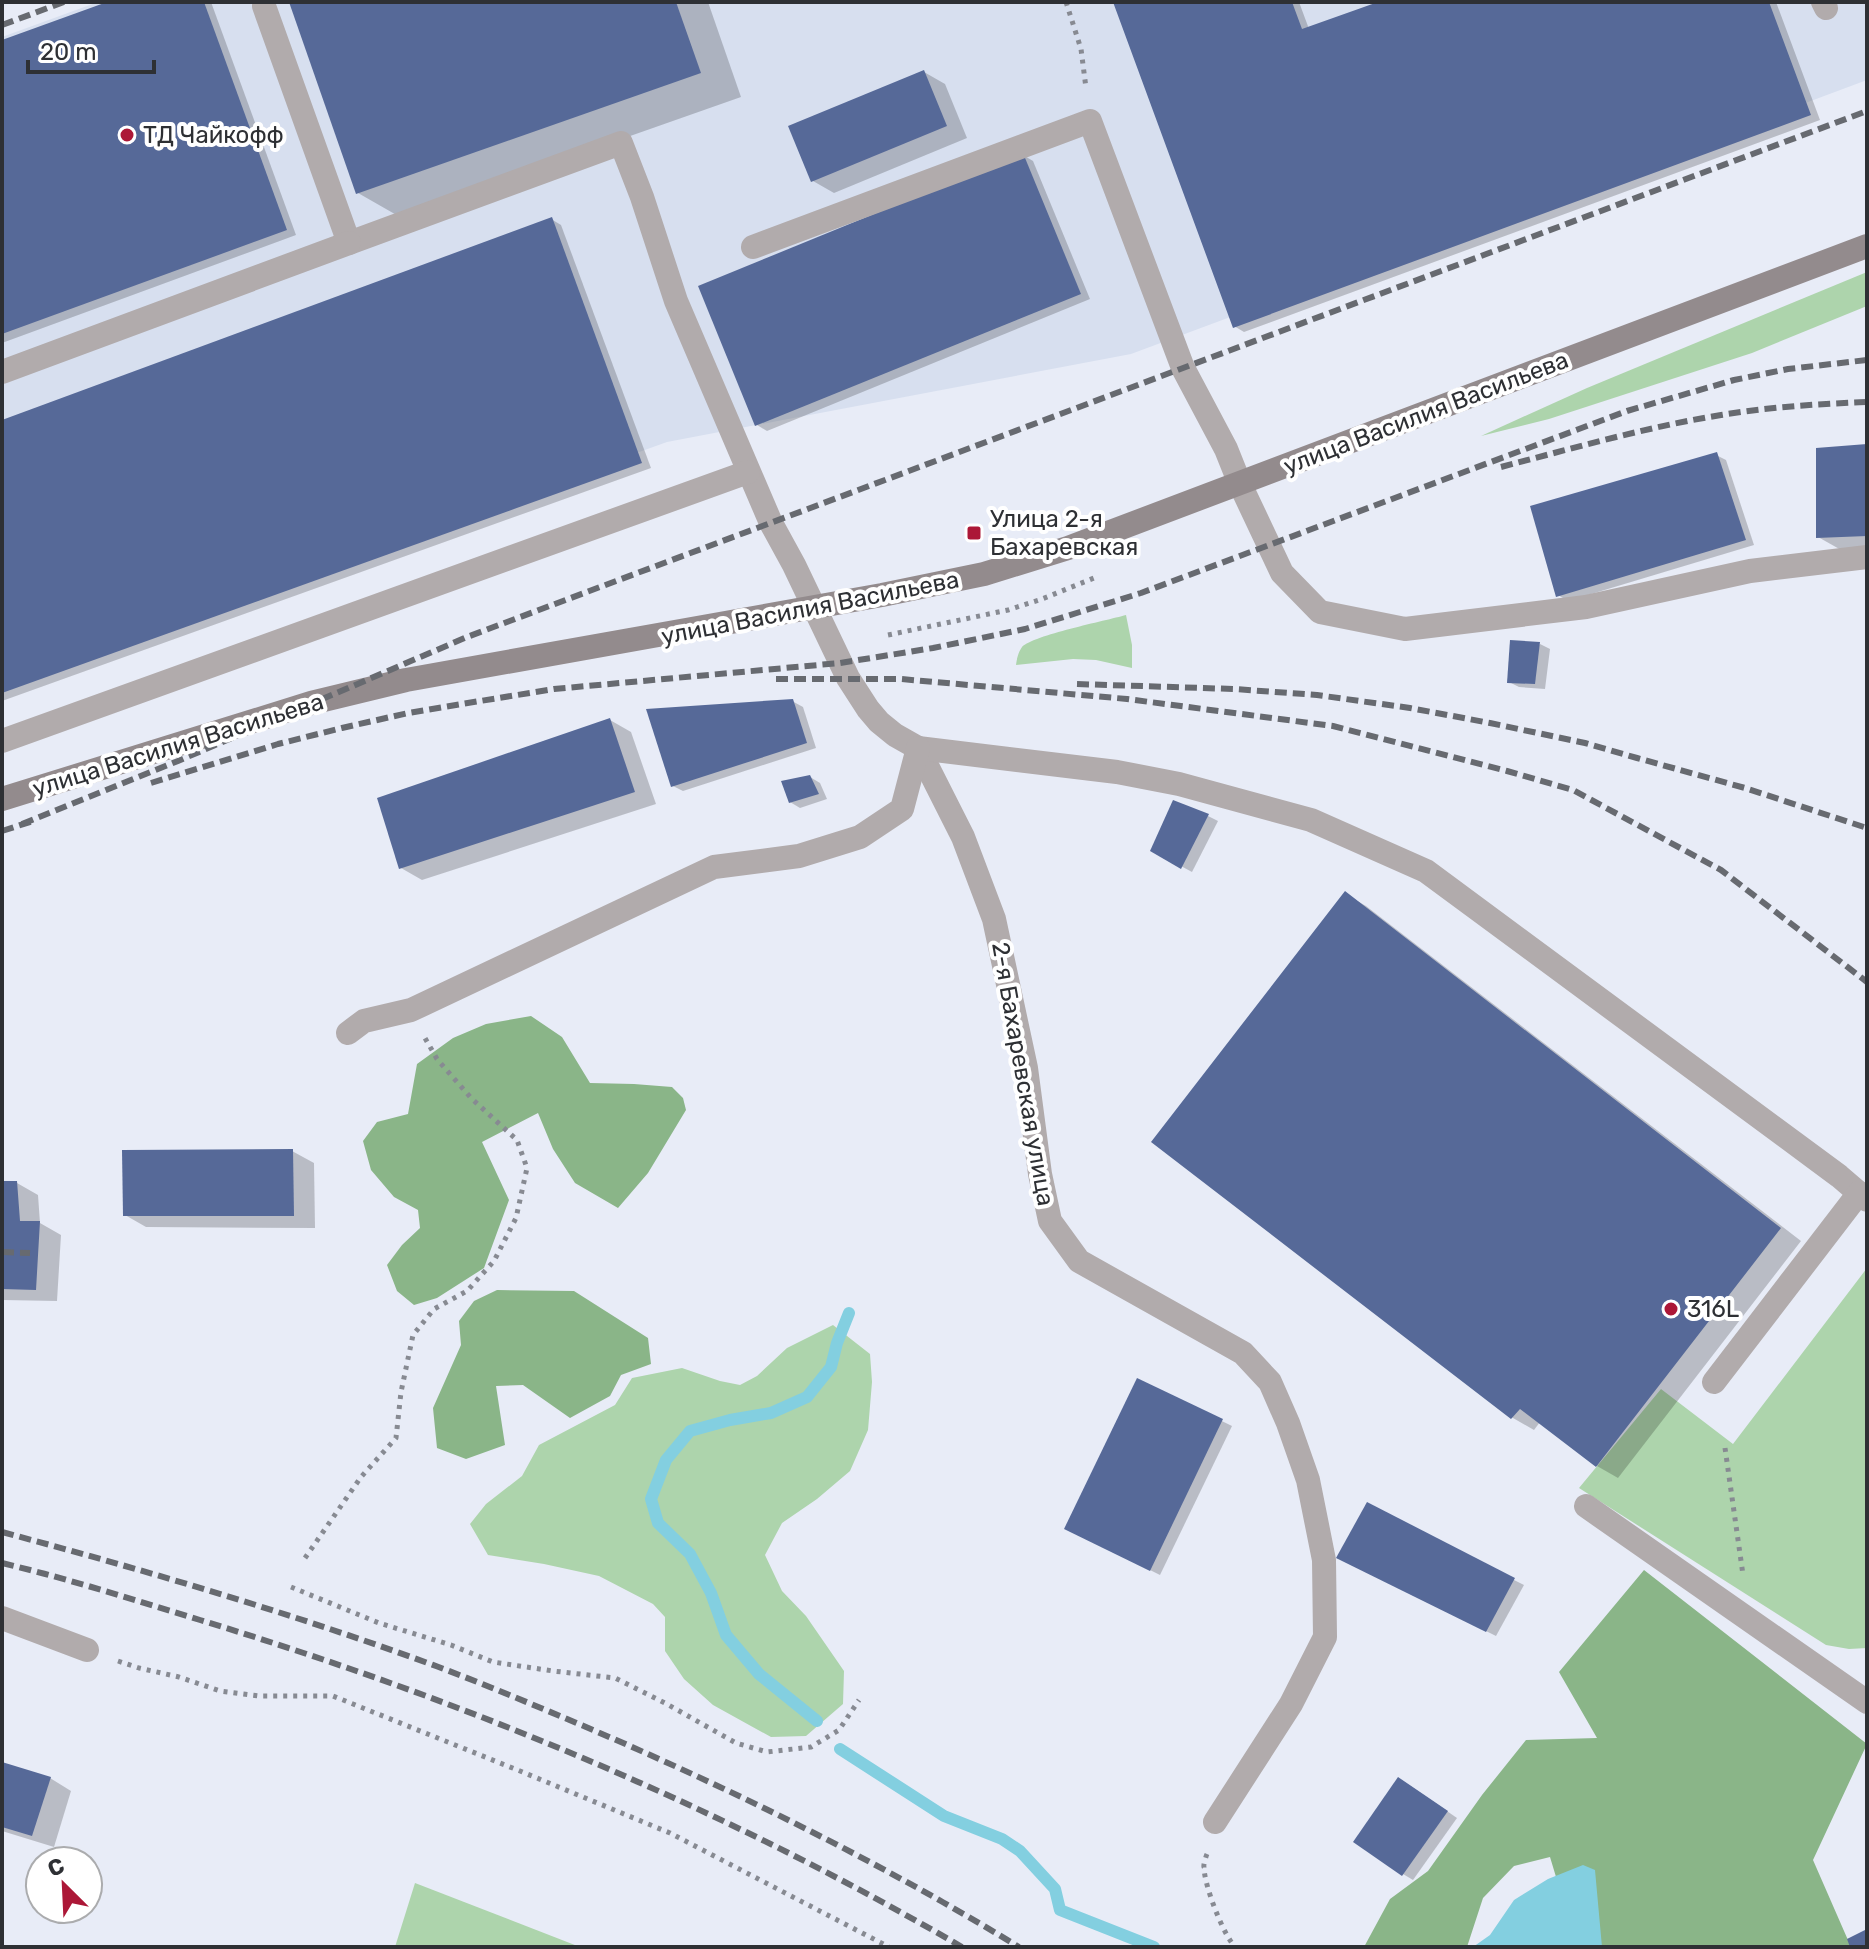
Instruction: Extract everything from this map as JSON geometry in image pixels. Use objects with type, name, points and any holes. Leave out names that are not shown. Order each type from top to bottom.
[{"type":"main road","name":"улица Василия Васильева","points":[[2,799],[311,703],[406,680],[814,609],[984,574],[1068,548],[1867,246]]},
{"type":"lane","points":[[264,6],[349,243]]},
{"type":"lane","points":[[753,247],[1090,121],[1183,368],[1226,449],[1282,573],[1320,612],[1405,629],[1586,607],[1750,571],[1867,557]]},
{"type":"lane","points":[[2,372],[621,143],[676,301],[748,472],[848,678],[879,722],[918,748],[1117,772],[1179,784],[1311,820],[1426,871],[1863,1196],[1714,1382]]},
{"type":"lane","points":[[2,741],[748,472]]},
{"type":"lane","points":[[348,1033],[364,1021],[411,1010],[714,867],[799,856],[860,837],[902,809],[918,748]]},
{"type":"lane","name":"2-я Бахаревская улица","points":[[918,748],[963,837],[994,919],[1026,1068],[1040,1174],[1050,1221],[1079,1261],[1243,1353],[1270,1382],[1308,1480],[1324,1560],[1325,1637],[1291,1704],[1215,1822]]},
{"type":"lane","points":[[1586,1506],[1867,1702]]},
{"type":"lane","points":[[2,1618],[87,1650]]},
{"type":"path","points":[[1066,2],[1081,49],[1090,121]]},
{"type":"path","points":[[305,1558],[361,1477],[396,1438],[401,1392],[413,1335],[434,1309],[467,1291],[494,1261],[516,1218],[527,1168],[517,1140],[471,1098],[437,1059],[411,1010]]},
{"type":"path","points":[[1725,1448],[1749,1620]]},
{"type":"path","points":[[291,1587],[379,1623],[451,1645],[493,1662],[615,1678],[736,1743],[767,1752],[811,1747],[839,1730],[859,1700]]},
{"type":"path","points":[[87,1650],[220,1691],[259,1696],[333,1696],[670,1833],[889,1947]]},
{"type":"path","points":[[1215,1822],[1203,1867],[1213,1905],[1235,1947]]},
{"type":"shaded area","points":[[98,2],[1867,2],[1867,80],[1131,354],[667,442],[2,679],[2,37]]},
{"type":"green space","points":[[1867,272],[1867,306],[1752,353],[1549,419],[1481,436],[1587,388]]},
{"type":"green space","points":[[1126,615],[1132,645],[1132,668],[1096,660],[1073,659],[1016,665],[1022,647],[1029,642]]},
{"type":"green space","points":[[531,1016],[562,1037],[590,1083],[672,1087],[683,1098],[686,1110],[648,1173],[618,1208],[575,1183],[553,1149],[538,1113],[482,1142],[509,1200],[484,1268],[437,1298],[414,1305],[397,1291],[387,1265],[420,1228],[418,1210],[394,1197],[371,1170],[363,1141],[377,1122],[408,1114],[417,1064],[453,1038],[486,1024]]},
{"type":"green space","points":[[1867,1268],[1867,1648],[1849,1649],[1826,1645],[1579,1488],[1661,1389],[1733,1444]]},
{"type":"green space","points":[[497,1290],[574,1291],[648,1338],[651,1364],[621,1375],[610,1396],[570,1418],[523,1385],[496,1386],[505,1445],[466,1459],[437,1448],[433,1408],[461,1345],[459,1321],[474,1301]]},
{"type":"green space","points":[[833,1325],[870,1354],[872,1382],[868,1430],[850,1471],[782,1523],[765,1555],[782,1591],[806,1616],[844,1671],[843,1704],[806,1736],[771,1737],[713,1705],[684,1679],[665,1651],[665,1617],[653,1604],[599,1576],[488,1555],[470,1524],[486,1504],[522,1476],[539,1445],[615,1405],[632,1378],[682,1368],[740,1385],[757,1376],[787,1348]]},
{"type":"green space","points":[[1644,1570],[1867,1744],[1813,1860],[1851,1947],[1565,1947],[1566,1910],[1550,1857],[1514,1866],[1483,1898],[1467,1947],[1364,1947],[1390,1899],[1428,1871],[1526,1740],[1597,1738],[1559,1672]]},
{"type":"green space","points":[[415,1883],[580,1947],[395,1947]]},
{"type":"water","points":[[1583,1865],[1595,1870],[1602,1947],[1473,1947],[1490,1935],[1514,1900],[1548,1879]]},
{"type":"building","name":"ТД Чайкофф","points":[[107,2],[204,2],[287,230],[2,334],[2,40]]},
{"type":"building","points":[[289,2],[676,2],[701,73],[356,194]]},
{"type":"building","points":[[1113,2],[1292,2],[1302,29],[1378,2],[1769,2],[1811,115],[1233,328]]},
{"type":"building","points":[[924,70],[947,126],[811,182],[788,126]]},
{"type":"building","points":[[1023,153],[1081,294],[755,426],[698,286]]},
{"type":"building","points":[[552,217],[642,463],[2,693],[2,420]]},
{"type":"building","points":[[1867,444],[1867,536],[1816,538],[1816,448]]},
{"type":"building","points":[[1717,452],[1746,540],[1556,597],[1530,506]]},
{"type":"building","points":[[1510,640],[1540,642],[1535,684],[1507,683]]},
{"type":"building","points":[[793,699],[807,743],[671,787],[646,709]]},
{"type":"building","points":[[610,718],[635,792],[399,869],[377,798]]},
{"type":"building","points":[[810,775],[819,794],[789,803],[781,781]]},
{"type":"building","points":[[1173,800],[1209,814],[1181,869],[1150,851]]},
{"type":"building","points":[[1345,891],[1781,1228],[1596,1467],[1520,1409],[1511,1419],[1151,1142]]},
{"type":"building","points":[[293,1149],[294,1216],[123,1216],[122,1150]]},
{"type":"building","points":[[2,1181],[17,1181],[20,1221],[40,1221],[36,1290],[2,1289]]},
{"type":"building","points":[[1137,1378],[1223,1419],[1150,1571],[1064,1529]]},
{"type":"building","points":[[1367,1502],[1515,1578],[1486,1632],[1336,1558]]},
{"type":"building","points":[[2,1762],[51,1777],[32,1836],[2,1827]]},
{"type":"building","points":[[1398,1777],[1448,1811],[1402,1876],[1353,1842]]},
{"type":"building","points":[[1867,1929],[1867,1947],[1850,1947],[1847,1939]]},
{"type":"waterway","points":[[817,1721],[759,1674],[726,1635],[711,1593],[690,1554],[658,1523],[651,1499],[666,1460],[690,1431],[771,1413],[807,1397],[831,1367],[849,1313]]},
{"type":"waterway","points":[[840,1749],[944,1816],[1002,1839],[1020,1851],[1055,1889],[1060,1910],[1154,1947]]},
{"type":"railway","points":[[2,25],[64,2]]},
{"type":"railway","points":[[22,824],[467,637],[1867,111]]},
{"type":"railway","points":[[151,783],[278,744],[408,713],[554,689],[840,663],[1025,629],[1141,593],[1627,411],[1734,380],[1788,369],[1867,360]]},
{"type":"railway","points":[[1501,467],[1693,420],[1775,408],[1867,402]]},
{"type":"railway","points":[[776,679],[901,679],[1127,699],[1333,726],[1507,771],[1573,790],[1721,870],[1867,982]]},
{"type":"railway","points":[[1077,684],[1234,689],[1317,695],[1410,708],[1585,743],[1745,788],[1867,828]]},
{"type":"railway","points":[[2,831],[33,821]]},
{"type":"railway","points":[[2,1252],[30,1253]]},
{"type":"railway","points":[[2,1532],[275,1611],[495,1689],[757,1804],[863,1858],[1019,1947]]},
{"type":"railway","points":[[2,1563],[102,1590],[299,1652],[495,1722],[686,1803],[779,1848],[962,1947]]},
{"type":"place","name":"ТД Чайкофф","points":[[127,135]]},
{"type":"place","name":"Улица 2-я Бахаревская","points":[[974,533]]},
{"type":"place","name":"316L","points":[[1671,1309]]}]
